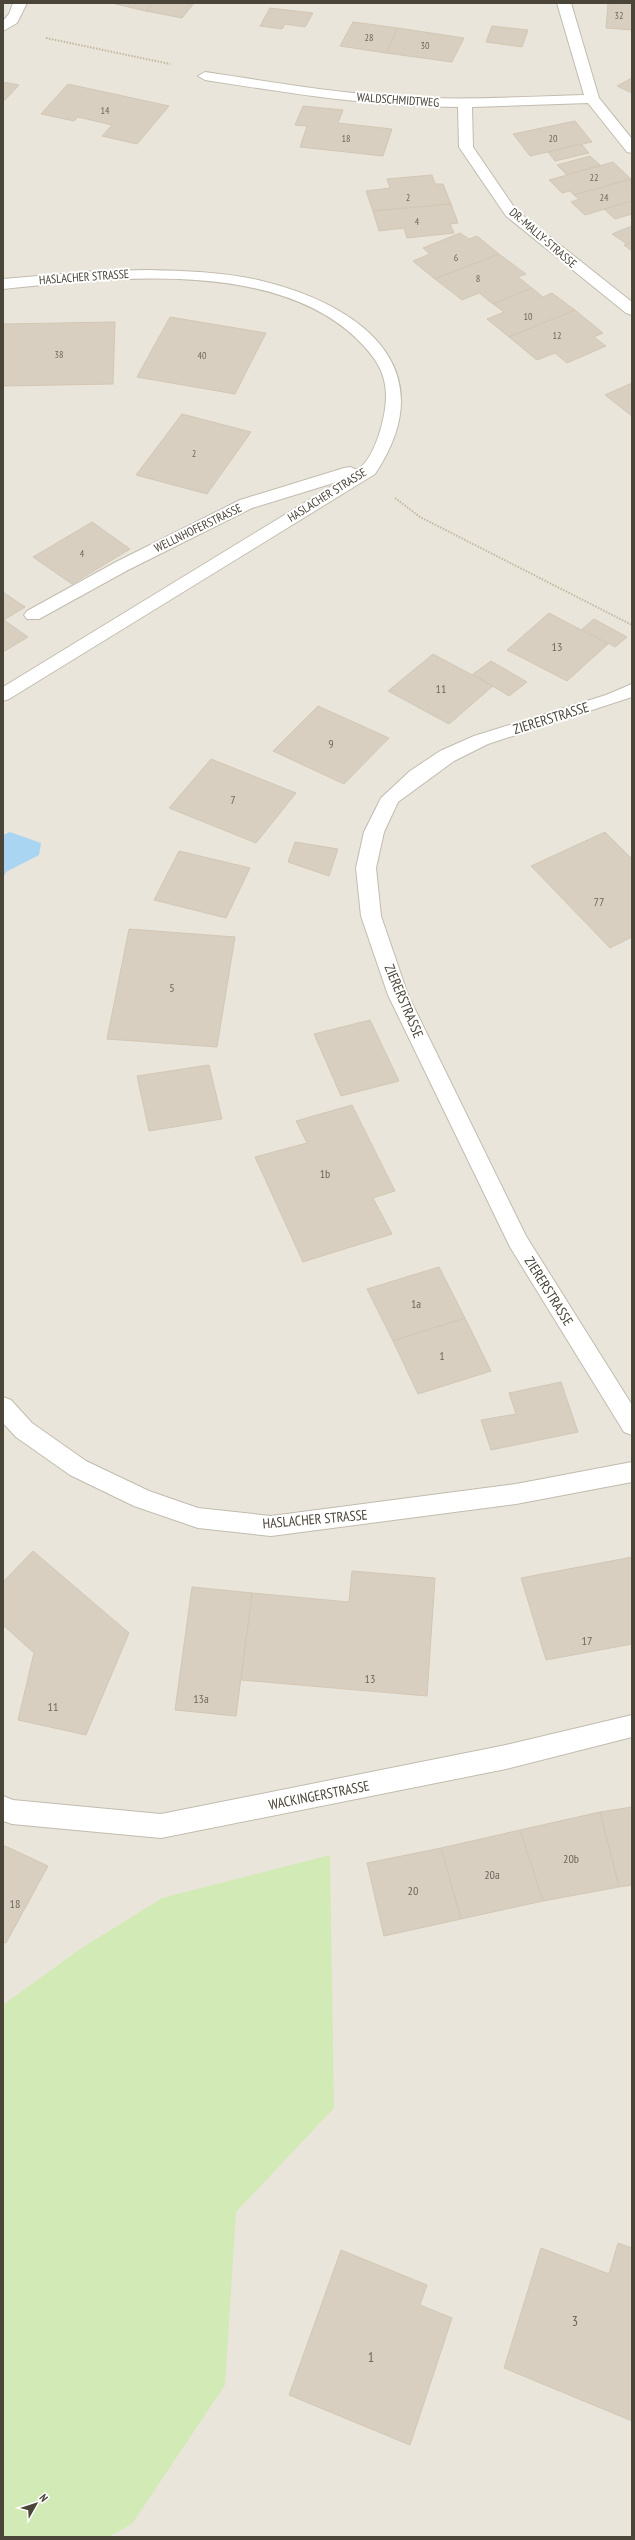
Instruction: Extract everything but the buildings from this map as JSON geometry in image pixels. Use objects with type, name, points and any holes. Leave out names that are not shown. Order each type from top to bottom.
[{"type":"street","points":[[4,34],[19,10],[20,3]]},
{"type":"street","points":[[564,3],[592,99],[632,149]]},
{"type":"street","name":"WALDSCHMIDTWEG","points":[[205,76],[343,96],[412,102],[465,103],[592,99]]},
{"type":"street","name":"DR.-MALLY-STRASSE","points":[[465,103],[466,146],[511,213],[632,310]]},
{"type":"street","name":"HASLACHER STRASSE","points":[[3,284],[133,274],[182,275],[230,279],[268,287],[310,301],[346,320],[370,340],[389,365],[393,387],[391,420],[388,436],[369,470],[3,695]]},
{"type":"street","name":"WELLNHOFERSTRASSE","points":[[34,616],[122,566],[246,504],[372,465]]},
{"type":"street","name":"ZIERERSTRASSE","points":[[632,690],[612,699],[481,740],[447,756],[417,776],[390,798],[374,832],[366,868],[371,916],[398,995],[518,1241],[632,1425]]},
{"type":"street","name":"HASLACHER STRASSE","points":[[3,1407],[24,1430],[78,1468],[142,1499],[198,1518],[271,1526],[516,1494],[632,1472]]},
{"type":"street","name":"WACKINGERSTRASSE","points":[[3,1808],[12,1812],[161,1826],[506,1757],[632,1726]]},
{"type":"path","points":[[51,39],[197,69],[205,76]]},
{"type":"path","points":[[397,499],[420,517],[632,625]]},
{"type":"shaded area","points":[[3,3],[632,3],[632,2537],[3,2537]]},
{"type":"green space","points":[[330,1855],[334,2108],[236,2212],[225,2385],[132,2524],[108,2537],[3,2537],[3,2005],[80,1949],[162,1898]]},
{"type":"water","points":[[10,832],[41,843],[39,855],[6,872],[3,879],[3,835]]}]
